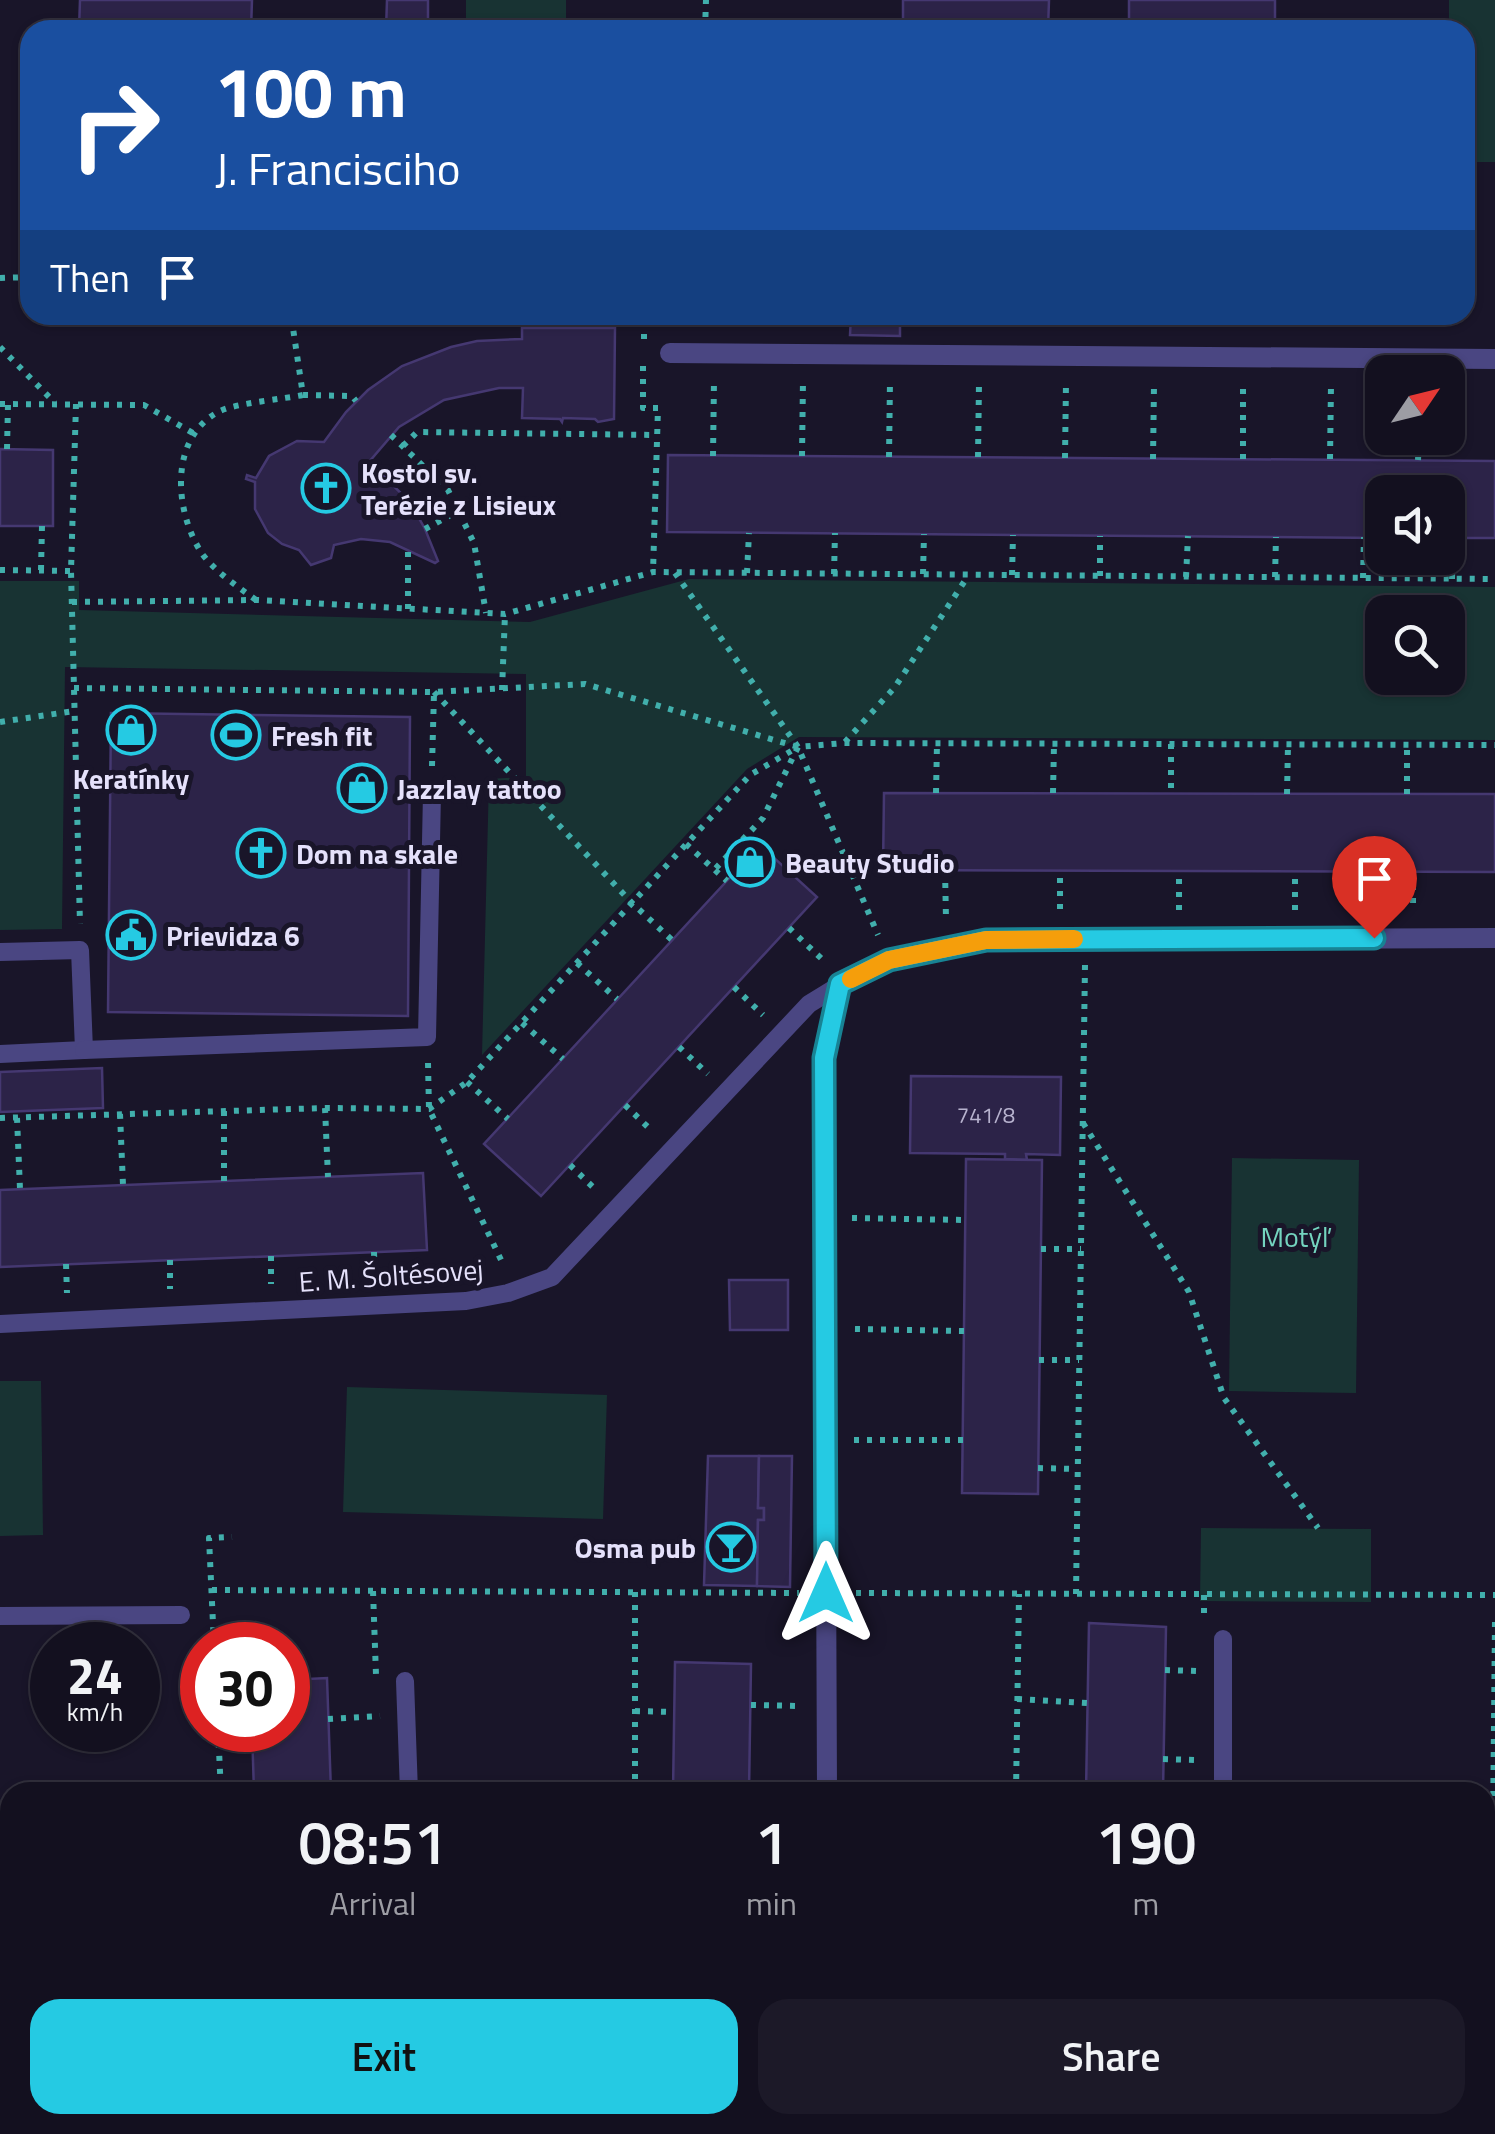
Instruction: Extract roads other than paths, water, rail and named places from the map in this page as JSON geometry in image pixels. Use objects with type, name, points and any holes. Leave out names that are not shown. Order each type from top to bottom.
[{"type":"street","points":[[670,353],[1495,360]]},
{"type":"street","points":[[828,1782],[824,1058],[840,984],[889,960],[986,940],[1495,938]]},
{"type":"lane","points":[[0,1054],[427,1037],[432,792]]},
{"type":"lane","points":[[0,952],[80,950],[84,1050]]},
{"type":"lane","name":"E. M. Šoltésovej","points":[[0,1324],[466,1301],[516,1290],[552,1276],[810,1004],[840,984]]},
{"type":"lane","points":[[0,1616],[182,1614]]},
{"type":"lane","points":[[1223,1638],[1223,1782]]},
{"type":"lane","points":[[405,1682],[409,1782]]},
{"type":"place","name":"Kostol sv. Terézie z Lisieux","points":[[326,488]]},
{"type":"place","name":"Keratínky","points":[[131,730]]},
{"type":"place","name":"Fresh fit","points":[[236,735]]},
{"type":"place","name":"Jazzlay tattoo","points":[[362,788]]},
{"type":"place","name":"Dom na skale","points":[[261,853]]},
{"type":"place","name":"Beauty Studio","points":[[750,862]]},
{"type":"place","name":"Prievidza 6","points":[[131,935]]},
{"type":"place","name":"Osma pub","points":[[731,1547]]},
{"type":"park label","name":"Motýľ","points":[[1295,1236]]}]
